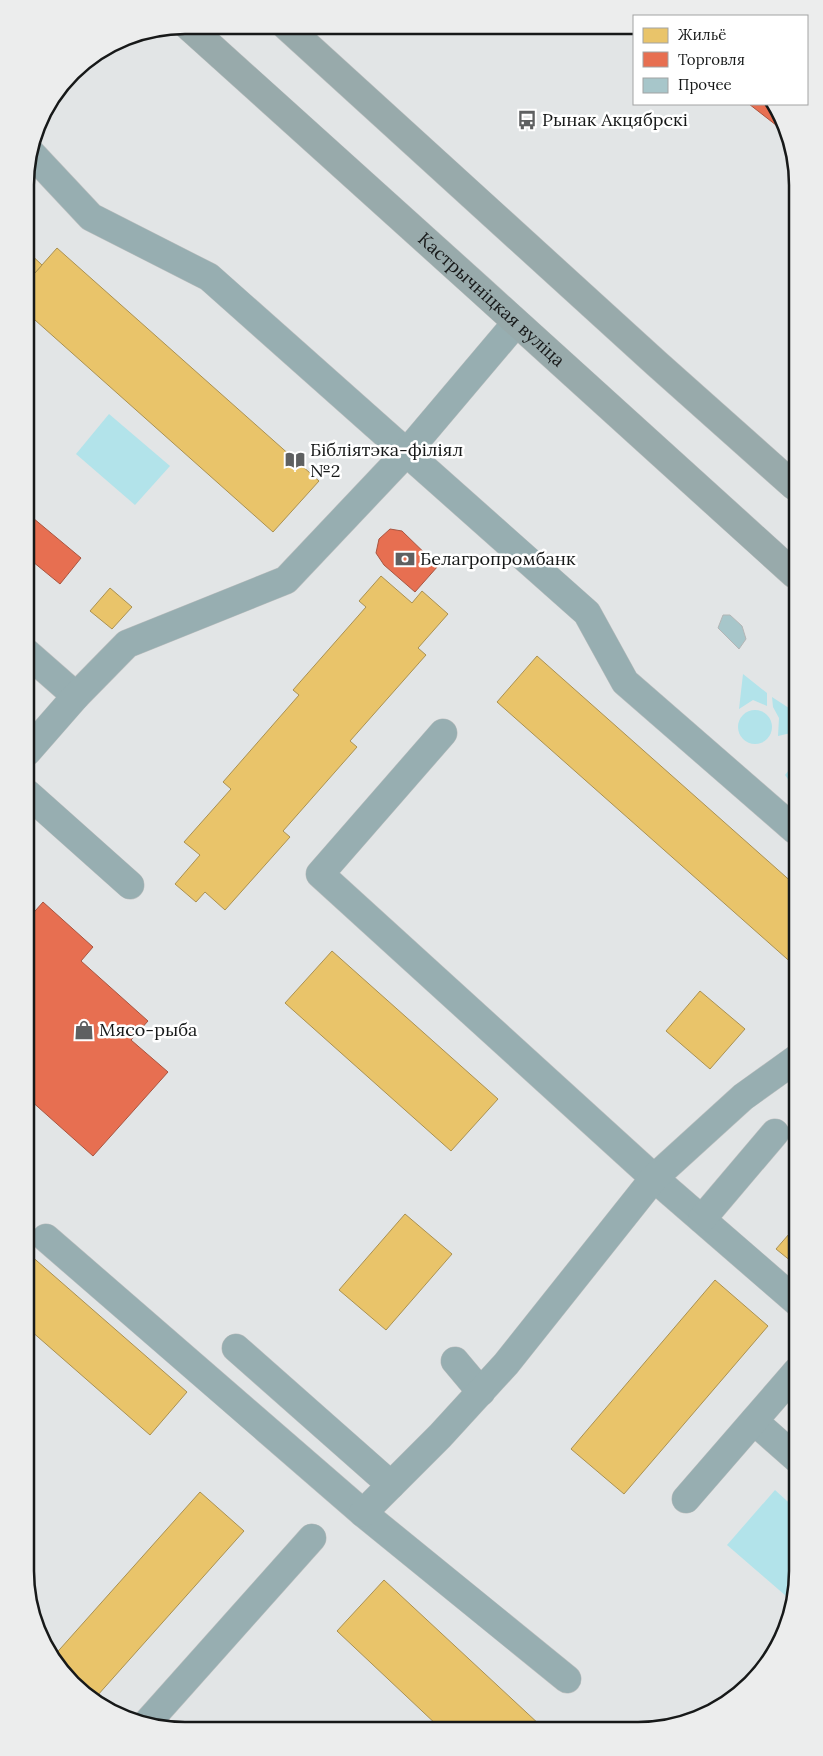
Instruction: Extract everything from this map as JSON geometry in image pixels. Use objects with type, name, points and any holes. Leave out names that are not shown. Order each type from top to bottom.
[{"type":"main road","name":"Кастрычніцкая вуліца","points":[[197,34],[789,569]]},
{"type":"main road","points":[[295,34],[789,482]]},
{"type":"lane","points":[[36,159],[91,217],[210,278],[587,613],[625,682],[789,825]]},
{"type":"lane","points":[[34,745],[76,696],[127,644],[286,580],[406,452],[516,323]]},
{"type":"lane","points":[[34,659],[76,696]]},
{"type":"lane","points":[[443,733],[320,874],[654,1178],[789,1295]]},
{"type":"lane","points":[[34,799],[130,885]]},
{"type":"lane","points":[[363,1513],[506,1364],[654,1178],[742,1097],[789,1065]]},
{"type":"lane","points":[[702,1220],[775,1133]]},
{"type":"lane","points":[[46,1238],[363,1513],[567,1679]]},
{"type":"lane","points":[[236,1348],[391,1485]]},
{"type":"lane","points":[[455,1361],[480,1392]]},
{"type":"lane","points":[[686,1500],[789,1380]]},
{"type":"lane","points":[[754,1421],[789,1452]]},
{"type":"lane","points":[[151,1718],[312,1538]]},
{"type":"shaded area","points":[[109,414],[170,466],[135,505],[76,454]]},
{"type":"shaded area","points":[[743,674],[767,693],[767,706],[753,700],[739,709]]},
{"type":"shaded area","points":[[772,697],[789,708],[789,733],[778,736],[779,718],[773,707]]},
{"type":"shaded area","points":[[755,710],[762,711],[767,715],[771,720],[771,734],[767,739],[762,743],[755,744],[748,743],[743,739],[739,734],[738,727],[739,720],[743,715],[748,711]]},
{"type":"shaded area","points":[[789,770],[789,781],[785,775]]},
{"type":"shaded area","points":[[775,1490],[789,1503],[789,1581],[787,1597],[727,1545]]},
{"type":"building: Жильё","points":[[57,248],[319,481],[273,532],[34,319],[34,274]]},
{"type":"building: Жильё","points":[[34,258],[42,265],[34,274]]},
{"type":"building: Жильё","points":[[381,576],[412,603],[422,591],[448,614],[418,648],[426,655],[350,741],[357,747],[283,831],[290,837],[225,910],[205,892],[196,902],[175,884],[200,855],[184,842],[231,789],[223,782],[299,695],[293,690],[366,607],[359,601]]},
{"type":"building: Жильё","points":[[110,588],[132,607],[112,629],[90,611]]},
{"type":"building: Жильё","points":[[537,656],[789,880],[789,961],[497,702]]},
{"type":"building: Жильё","points":[[332,951],[498,1099],[451,1151],[285,1003]]},
{"type":"building: Жильё","points":[[700,991],[745,1029],[710,1069],[666,1031]]},
{"type":"building: Жильё","points":[[405,1214],[452,1254],[386,1330],[339,1290]]},
{"type":"building: Жильё","points":[[789,1234],[789,1260],[776,1249]]},
{"type":"building: Жильё","points":[[34,1258],[187,1392],[150,1435],[34,1334]]},
{"type":"building: Жильё","points":[[715,1280],[768,1326],[624,1494],[571,1449]]},
{"type":"building: Жильё","points":[[200,1492],[244,1531],[98,1695],[78,1678],[57,1652]]},
{"type":"building: Жильё","points":[[384,1580],[537,1722],[434,1722],[337,1631]]},
{"type":"building: Торговля","points":[[750,105],[766,105],[778,126]]},
{"type":"building: Торговля","points":[[34,519],[81,558],[60,584],[34,563]]},
{"type":"building: Торговля","name":"Белагропромбанк","points":[[390,529],[402,531],[438,566],[415,592],[384,565],[376,553],[379,539]]},
{"type":"building: Торговля","name":"Мясо-рыба","points":[[43,902],[93,947],[81,961],[148,1021],[131,1040],[168,1072],[93,1156],[34,1103],[34,912]]},
{"type":"building: Прочее","points":[[723,615],[730,615],[742,626],[746,639],[739,649],[718,628]]},
{"type":"place","name":"Рынак Акцябрскі","points":[[527,120]]},
{"type":"place","name":"Бібліятэка-філіял №2","points":[[295,460]]},
{"type":"place","name":"Белагропромбанк","points":[[405,559]]},
{"type":"place","name":"Мясо-рыба","points":[[84,1030]]}]
